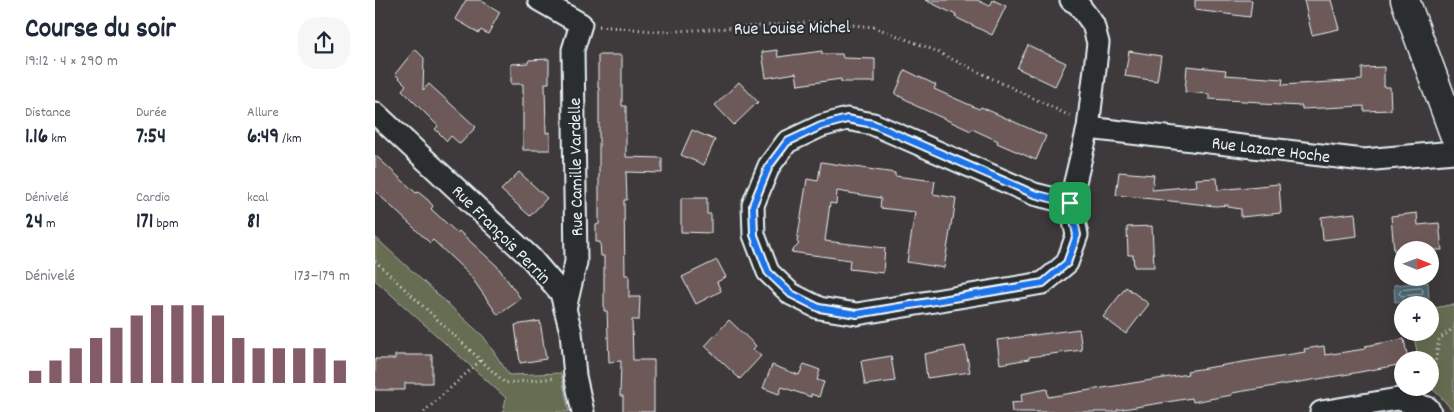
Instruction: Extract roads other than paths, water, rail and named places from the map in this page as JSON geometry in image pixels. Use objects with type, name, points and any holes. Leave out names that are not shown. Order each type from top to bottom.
[{"type":"street","name":"Rue Camille Vardelle","points":[[539,0],[581,24],[573,50],[576,262],[565,310]]},
{"type":"street","points":[[1070,203],[1034,194],[873,124],[847,119],[821,126],[787,142],[769,166],[753,205],[754,235],[768,272],[791,294],[819,308],[857,314],[1043,283],[1067,263],[1077,235],[1070,203],[1088,128],[1098,43],[1093,24],[1078,4],[1071,0]]},
{"type":"street","points":[[1405,0],[1454,137]]},
{"type":"street","name":"Rue François Perrin","points":[[375,113],[531,258],[561,293],[571,332],[575,376],[583,412]]},
{"type":"street","name":"Rue Lazare Hoche","points":[[1088,128],[1364,160],[1454,137]]},
{"type":"street","points":[[1321,412],[1398,399],[1429,410]]},
{"type":"water","points":[[1394,286],[1428,286],[1429,296],[1395,296]]}]
